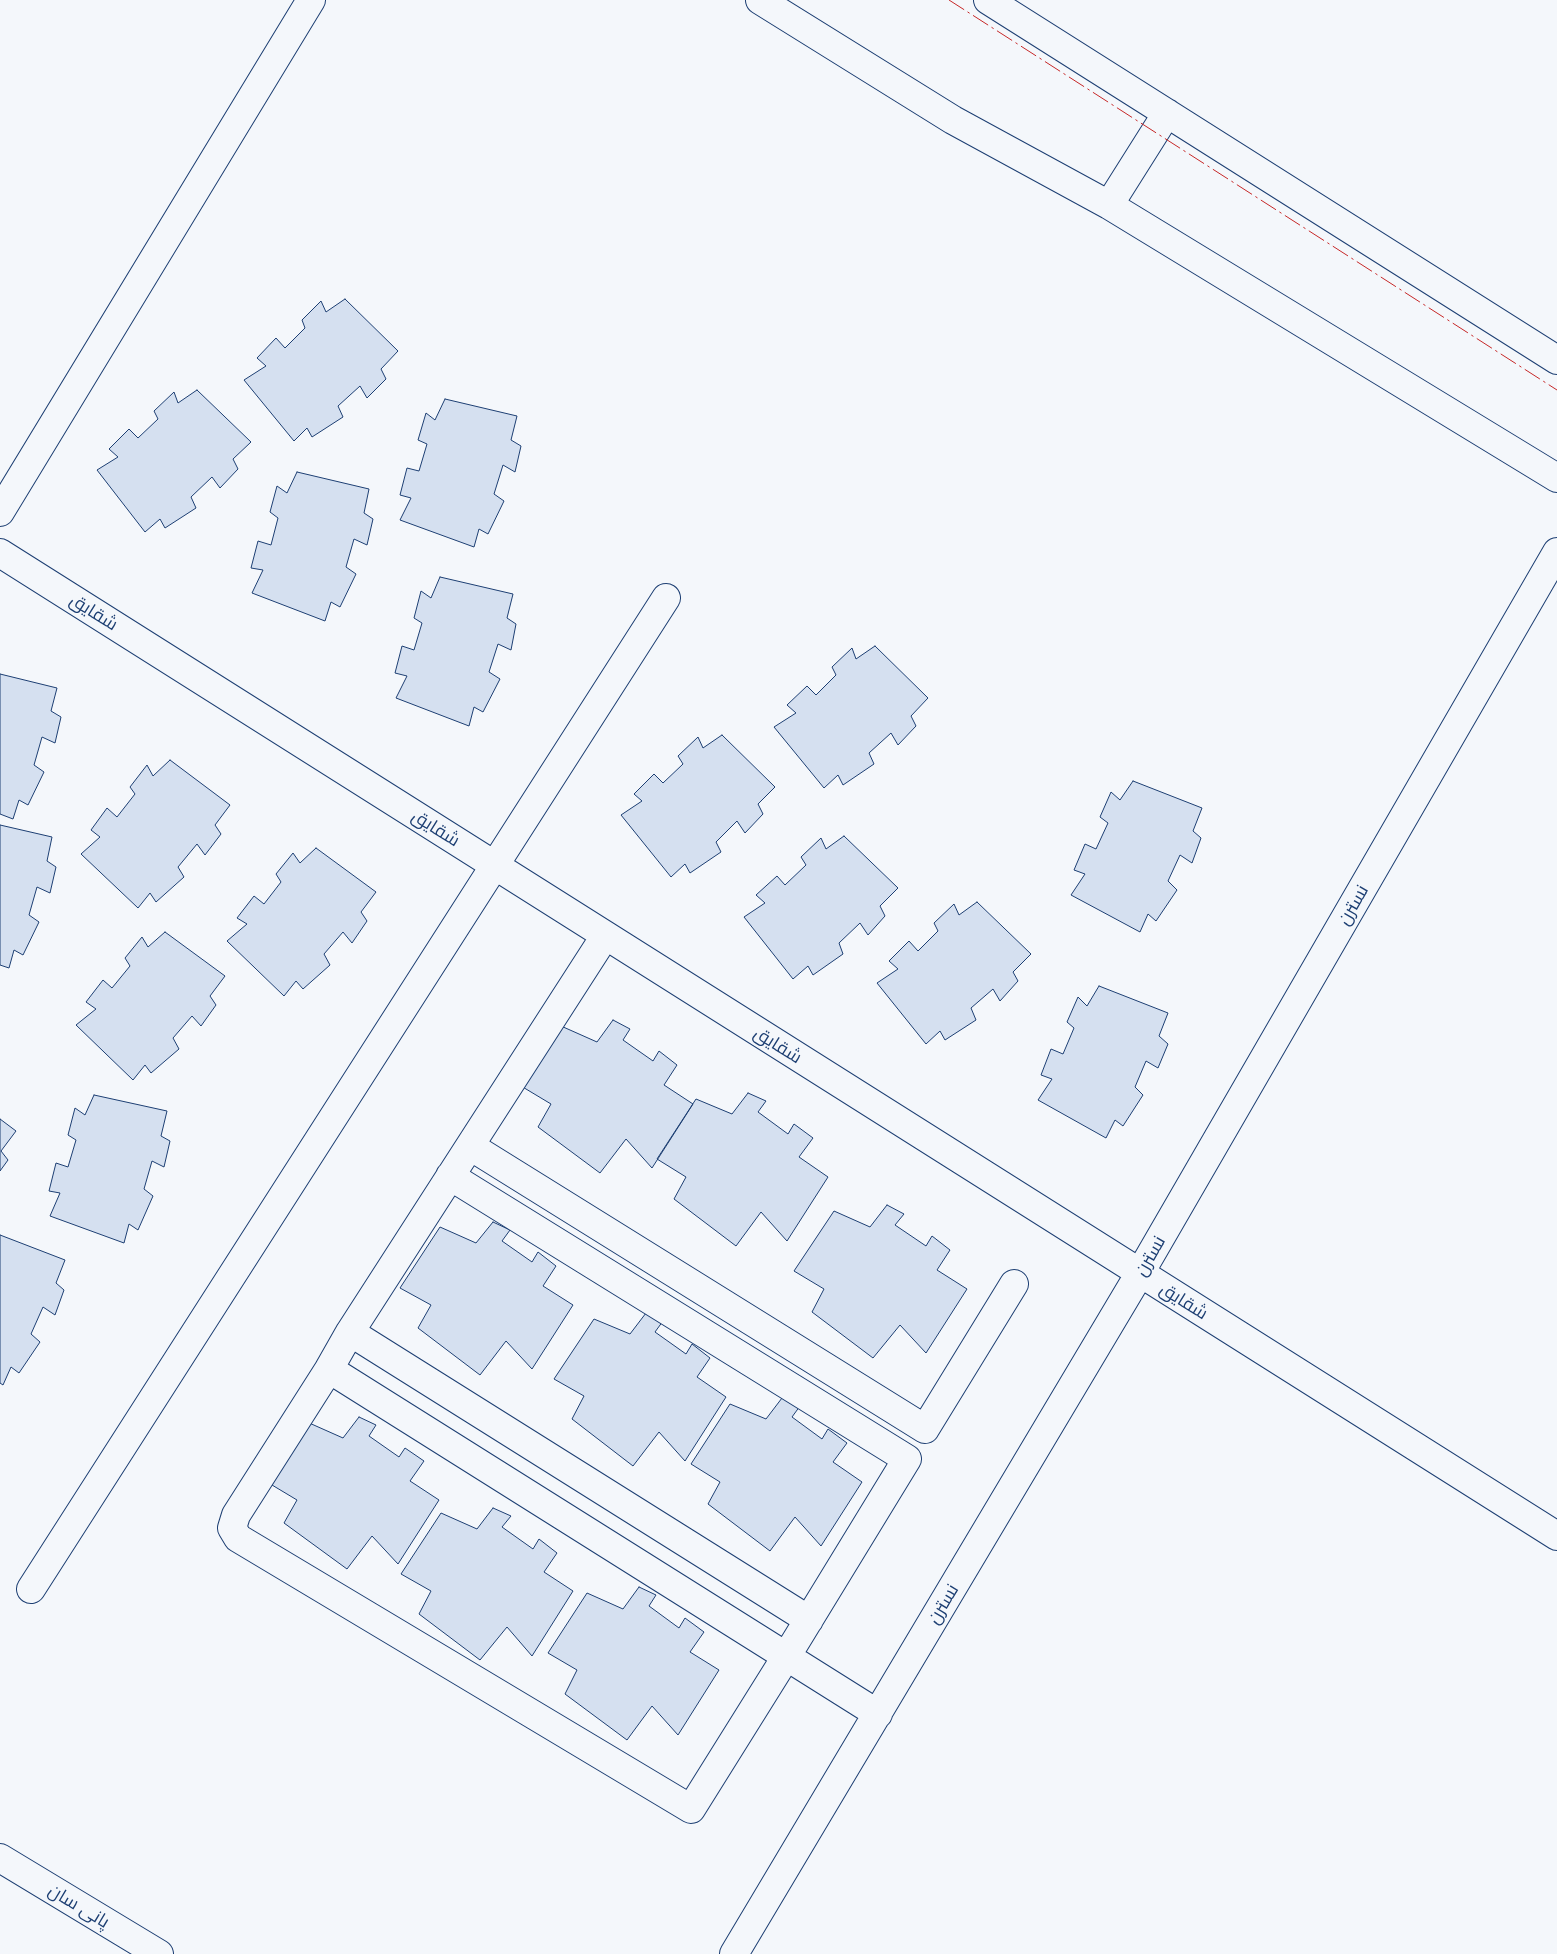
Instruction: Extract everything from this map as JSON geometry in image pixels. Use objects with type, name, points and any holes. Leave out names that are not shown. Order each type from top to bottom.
[{"type":"street","points":[[0,512],[311,0]]},
{"type":"street","points":[[760,0],[953,120],[1109,205],[1557,478]]},
{"type":"street","points":[[988,0],[1557,360]]},
{"type":"street","points":[[1109,205],[1167,113]]},
{"type":"street","name":"نسترن","points":[[734,1954],[1140,1273],[1557,552]]},
{"type":"street","name":"شقایق","points":[[0,553],[1557,1536]]},
{"type":"street","points":[[31,1589],[666,598]]},
{"type":"street","points":[[605,936],[350,1332],[329,1369],[236,1515],[232,1528],[238,1538],[691,1809],[1014,1284]]},
{"type":"street","points":[[470,1146],[925,1429]]},
{"type":"street","points":[[450,1176],[907,1459]]},
{"type":"street","points":[[350,1332],[809,1620]]},
{"type":"street","points":[[329,1369],[878,1714]]},
{"type":"street","name":"پانی سان","points":[[0,1858],[159,1954]]},
{"type":"building","points":[[345,299],[398,351],[381,369],[386,379],[367,398],[360,386],[338,406],[343,417],[312,437],[307,428],[294,441],[244,380],[266,366],[257,358],[276,338],[285,348],[305,328],[302,320],[321,301],[326,312]]},
{"type":"building","points":[[197,390],[251,442],[233,459],[238,469],[220,488],[212,477],[191,497],[196,508],[165,528],[160,519],[145,532],[97,470],[118,457],[109,449],[129,429],[138,438],[158,419],[154,411],[174,392],[178,403]]},
{"type":"building","points":[[445,399],[517,416],[511,440],[521,446],[515,472],[503,465],[494,494],[504,501],[488,534],[479,529],[474,547],[400,520],[411,498],[400,495],[407,468],[419,471],[427,444],[418,440],[426,413],[435,420]]},
{"type":"building","points":[[297,472],[369,489],[364,513],[373,519],[367,545],[354,539],[346,567],[356,574],[340,607],[331,602],[325,621],[252,593],[263,570],[251,568],[258,541],[271,545],[278,518],[270,512],[277,486],[287,493]]},
{"type":"building","points":[[440,577],[513,594],[507,618],[516,624],[511,650],[498,644],[489,672],[500,679],[483,712],[474,707],[469,726],[396,698],[407,676],[395,673],[402,646],[414,650],[422,623],[414,618],[421,591],[431,598]]},
{"type":"building","points":[[875,646],[928,698],[911,716],[916,726],[898,745],[891,733],[869,753],[874,764],[843,785],[838,775],[824,788],[774,727],[796,713],[787,705],[807,686],[816,695],[836,675],[832,667],[852,648],[856,659]]},
{"type":"building","points":[[0,674],[57,688],[51,711],[61,717],[55,743],[42,737],[34,765],[44,772],[28,805],[19,800],[13,819],[0,814]]},
{"type":"building","points":[[722,735],[775,787],[758,804],[763,814],[745,833],[737,821],[716,842],[721,852],[690,873],[685,864],[671,877],[621,815],[642,801],[634,794],[654,774],[663,783],[683,764],[678,756],[698,737],[703,748]]},
{"type":"building","points":[[170,760],[230,805],[215,825],[221,834],[205,855],[197,844],[178,867],[184,877],[156,902],[150,893],[138,908],[81,854],[100,837],[91,830],[107,808],[117,817],[135,794],[130,787],[147,765],[153,776]]},
{"type":"building","points":[[1133,781],[1202,808],[1193,831],[1201,838],[1192,863],[1180,855],[1168,881],[1177,890],[1156,921],[1148,914],[1140,932],[1071,895],[1085,874],[1074,870],[1085,844],[1096,849],[1108,823],[1100,817],[1111,792],[1120,800]]},
{"type":"building","points":[[0,825],[52,837],[47,861],[56,867],[50,893],[37,887],[29,915],[39,922],[23,955],[14,950],[9,968],[0,965]]},
{"type":"building","points":[[844,836],[898,888],[880,906],[885,916],[868,935],[860,923],[839,943],[843,954],[813,975],[808,966],[793,979],[744,917],[765,903],[756,895],[777,876],[785,885],[806,865],[801,857],[821,838],[826,849]]},
{"type":"building","points":[[316,848],[376,892],[361,912],[367,921],[352,943],[343,932],[324,954],[330,965],[303,989],[296,981],[284,996],[227,941],[247,924],[237,918],[254,896],[264,904],[281,882],[276,874],[293,853],[300,863]]},
{"type":"building","points":[[977,902],[1031,954],[1013,972],[1018,981],[1000,1001],[993,989],[971,1008],[976,1020],[945,1040],[940,1031],[926,1044],[877,983],[898,969],[889,961],[909,941],[918,951],[938,931],[934,923],[954,904],[959,915]]},
{"type":"building","points":[[165,932],[225,976],[210,996],[216,1005],[201,1026],[192,1016],[173,1038],[179,1049],[151,1073],[145,1065],[133,1080],[76,1025],[96,1009],[86,1002],[103,980],[112,988],[130,966],[125,958],[142,937],[148,947]]},
{"type":"building","points":[[1099,986],[1168,1013],[1159,1036],[1168,1044],[1158,1068],[1146,1061],[1135,1087],[1143,1095],[1123,1126],[1115,1120],[1106,1138],[1038,1100],[1052,1079],[1041,1075],[1051,1049],[1063,1054],[1074,1028],[1067,1022],[1078,997],[1087,1006]]},
{"type":"building","points":[[613,1020],[630,1029],[623,1040],[653,1061],[659,1051],[677,1065],[664,1085],[693,1104],[652,1168],[626,1139],[600,1173],[538,1127],[551,1104],[521,1086],[561,1026],[597,1042]]},
{"type":"building","points":[[748,1093],[766,1101],[758,1112],[788,1134],[794,1124],[813,1138],[799,1157],[828,1177],[787,1241],[761,1212],[736,1246],[674,1199],[686,1177],[657,1159],[696,1099],[732,1114]]},
{"type":"building","points":[[94,1095],[167,1111],[161,1136],[170,1141],[164,1167],[152,1161],[144,1189],[153,1196],[138,1230],[129,1224],[124,1243],[50,1216],[60,1193],[49,1191],[56,1163],[68,1167],[76,1140],[68,1135],[75,1108],[85,1115]]},
{"type":"building","points":[[0,1119],[16,1131],[1,1151],[8,1160],[0,1171]]},
{"type":"building","points":[[887,1205],[904,1214],[895,1225],[926,1246],[932,1236],[950,1250],[937,1270],[967,1289],[926,1353],[900,1325],[873,1358],[812,1312],[824,1289],[794,1271],[834,1211],[870,1227]]},
{"type":"building","points":[[493,1222],[510,1230],[502,1241],[532,1262],[538,1252],[556,1266],[543,1286],[573,1305],[532,1369],[506,1341],[480,1375],[418,1328],[431,1305],[400,1288],[440,1227],[476,1243]]},
{"type":"building","points":[[0,1235],[65,1260],[56,1283],[64,1290],[55,1315],[43,1307],[31,1334],[40,1342],[19,1373],[11,1367],[3,1385],[0,1383]]},
{"type":"building","points":[[646,1313],[663,1321],[655,1332],[686,1354],[692,1344],[710,1358],[697,1377],[726,1397],[685,1461],[659,1432],[633,1466],[572,1419],[584,1396],[554,1379],[594,1319],[630,1334]]},
{"type":"building","points":[[782,1398],[800,1406],[792,1417],[822,1439],[828,1429],[847,1443],[833,1462],[862,1482],[821,1546],[795,1517],[770,1551],[708,1504],[720,1482],[691,1464],[730,1404],[766,1419]]},
{"type":"building","points":[[359,1417],[376,1425],[369,1436],[399,1457],[405,1448],[424,1461],[410,1481],[439,1500],[398,1564],[372,1536],[347,1569],[284,1523],[297,1500],[267,1482],[307,1422],[343,1438]]},
{"type":"building","points":[[493,1508],[511,1516],[502,1527],[533,1549],[539,1539],[557,1553],[544,1572],[573,1591],[532,1656],[507,1627],[480,1660],[419,1614],[431,1591],[401,1574],[441,1513],[477,1529]]},
{"type":"building","points":[[639,1587],[656,1595],[649,1606],[679,1628],[685,1618],[704,1632],[690,1652],[719,1670],[678,1735],[652,1706],[627,1740],[565,1694],[577,1670],[548,1653],[587,1593],[623,1609]]},
{"type":"power","points":[[949,0],[1557,390]]}]
